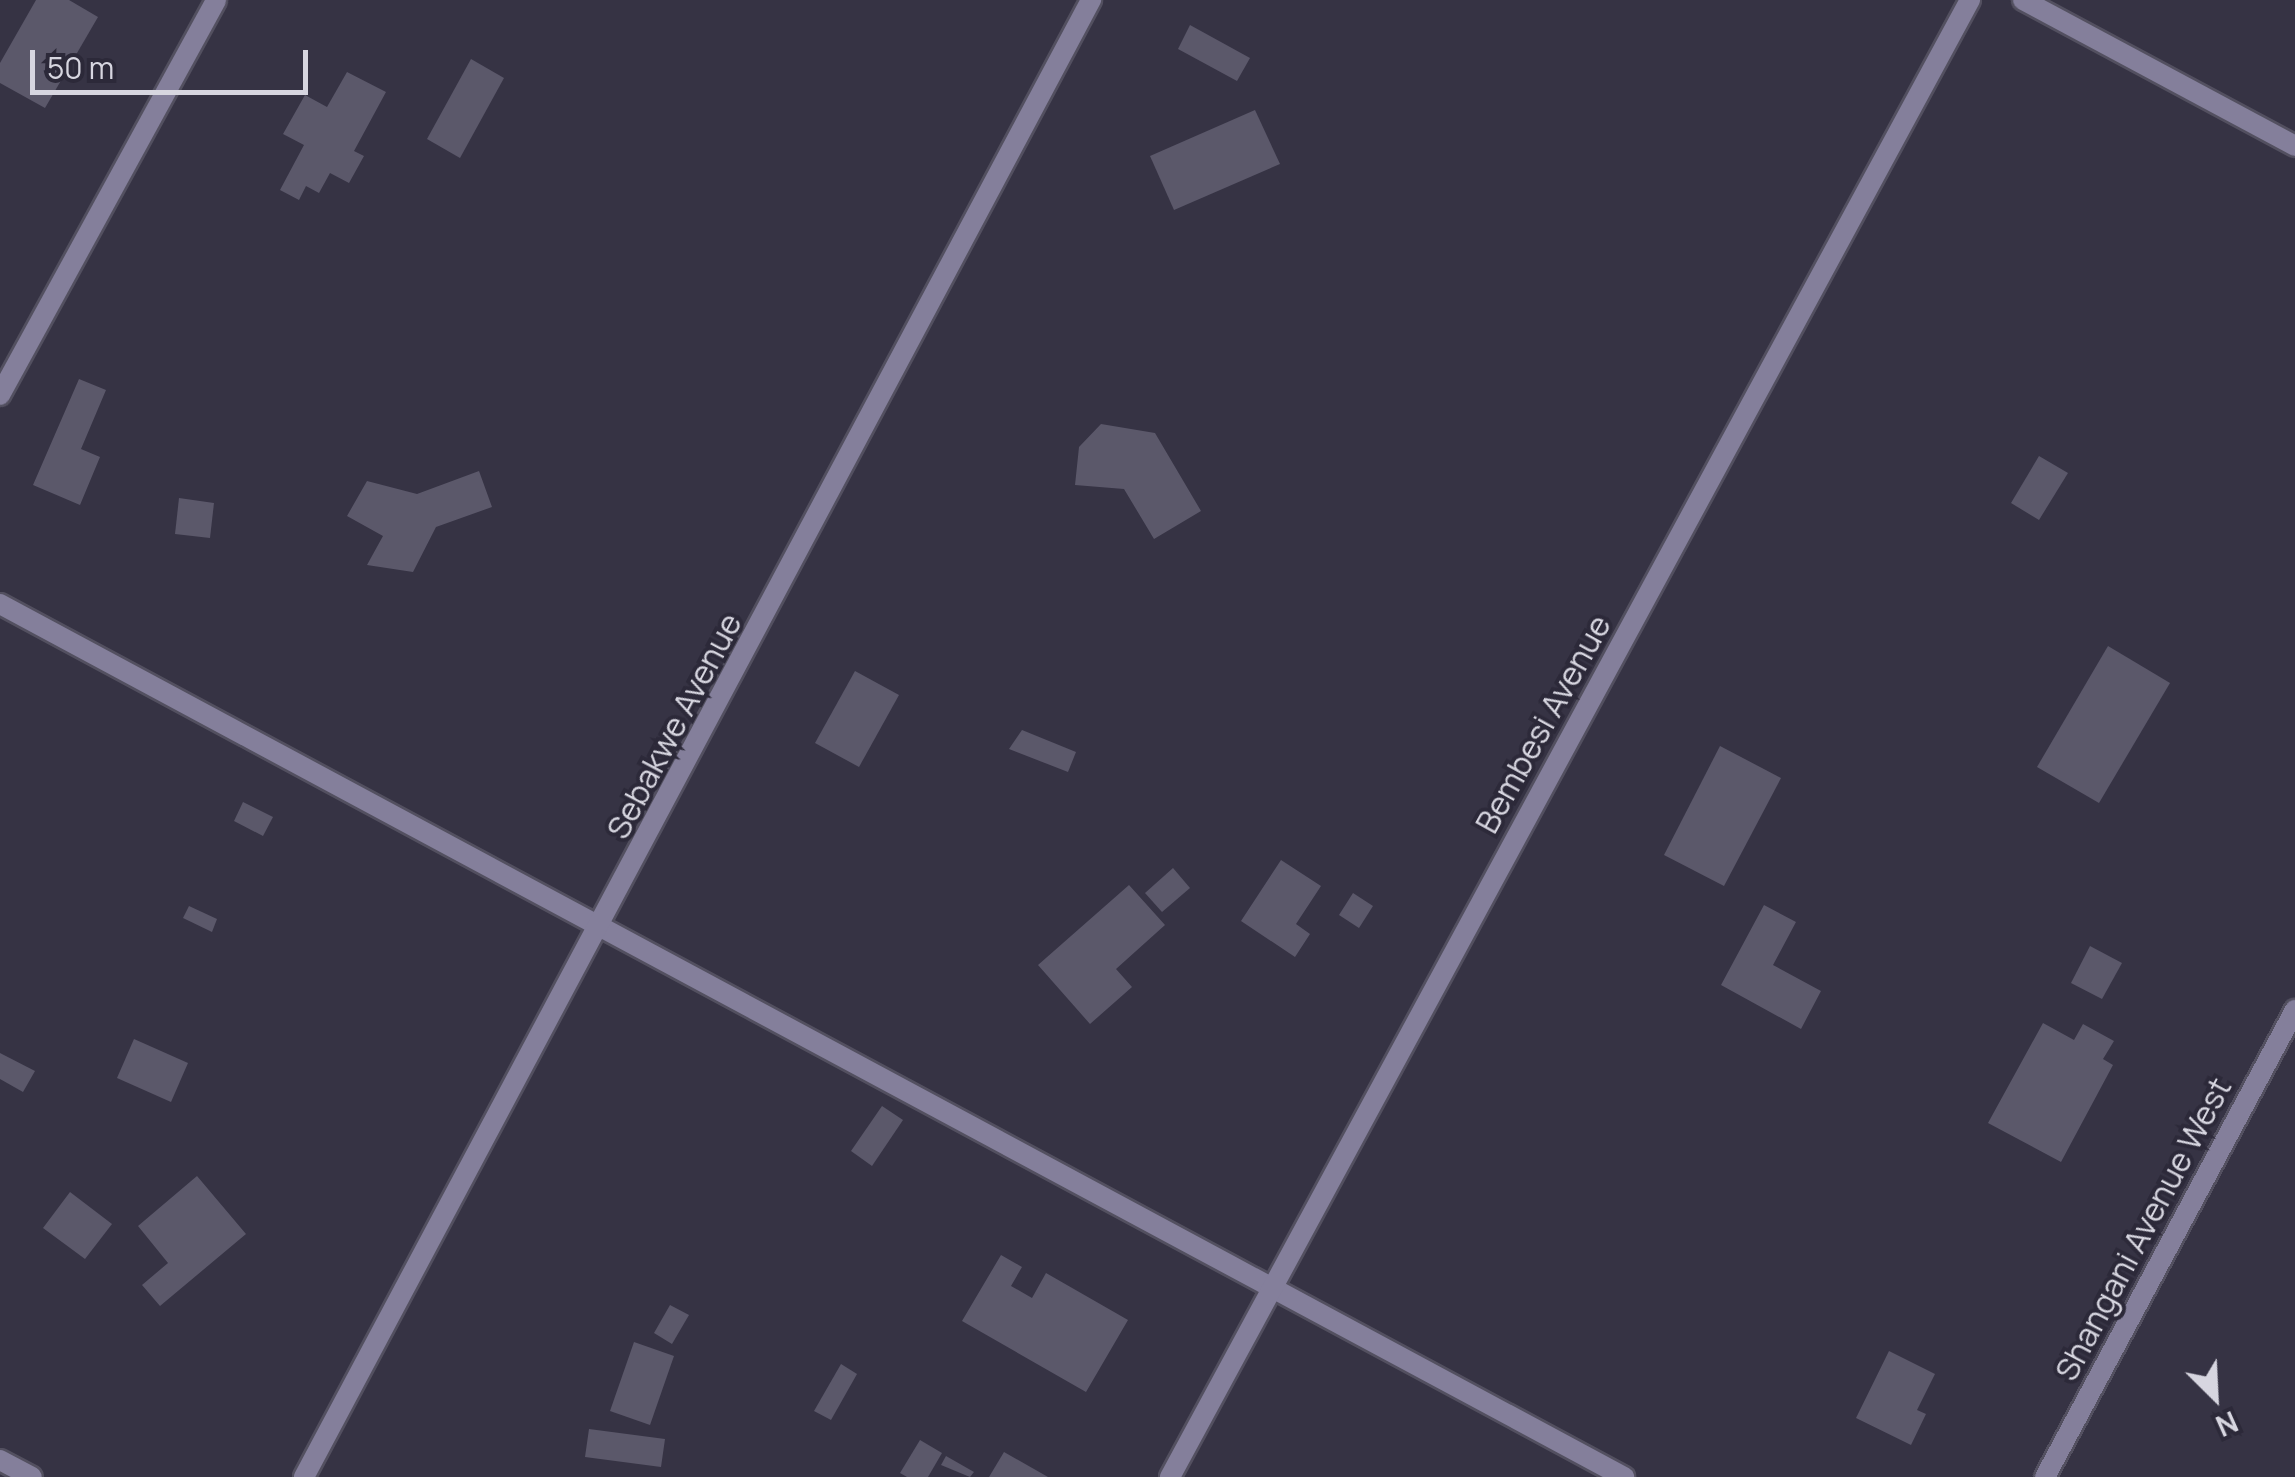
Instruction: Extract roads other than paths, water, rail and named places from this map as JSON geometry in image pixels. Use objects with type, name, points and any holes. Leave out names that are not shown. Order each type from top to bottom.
[{"type":"street","points":[[0,395],[216,0]]},
{"type":"street","name":"Sebakwe Avenue","points":[[304,1477],[602,927],[1092,0]]},
{"type":"street","name":"Bembesi Avenue","points":[[1170,1477],[1970,0]]},
{"type":"street","points":[[2024,0],[2295,146]]},
{"type":"street","points":[[0,604],[1624,1477]]},
{"type":"street","name":"Shangani Avenue West","points":[[2044,1477],[2295,1010]]},
{"type":"street","points":[[0,1460],[32,1477]]}]
